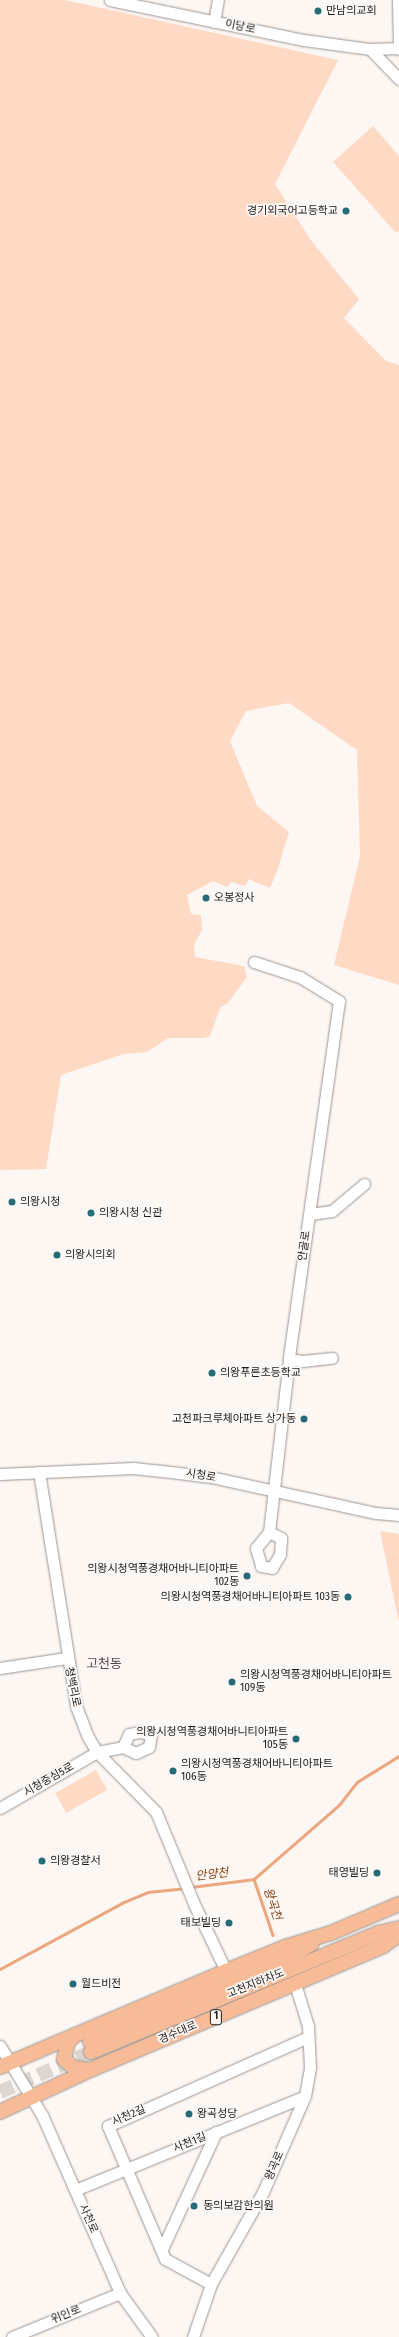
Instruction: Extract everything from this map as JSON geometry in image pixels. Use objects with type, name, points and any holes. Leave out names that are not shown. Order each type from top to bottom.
[{"type":"main road","name":"1","points":[[5,2065],[76,2033],[226,1971],[285,1947],[331,1933],[399,1904]]},
{"type":"main road","name":"고천지하차도","points":[[331,1933],[284,1960],[90,2047],[378,1933],[399,1928]]},
{"type":"main road","name":"경수대로","points":[[0,2112],[90,2070],[383,1946],[399,1935]]},
{"type":"main road","points":[[76,2033],[68,2042],[64,2059],[74,2068],[90,2070]]},
{"type":"street","name":"이당로","points":[[110,0],[304,40],[370,49],[399,48]]},
{"type":"street","points":[[214,22],[218,0]]},
{"type":"street","points":[[398,0],[399,48]]},
{"type":"street","points":[[370,49],[399,79]]},
{"type":"street","name":"안골로","points":[[254,962],[300,977],[339,1001],[289,1359],[270,1532]]},
{"type":"street","points":[[310,1214],[332,1211],[364,1184]]},
{"type":"street","points":[[289,1359],[302,1361],[332,1358]]},
{"type":"street","name":"시청로","points":[[0,1474],[141,1469],[211,1477],[274,1492],[376,1513],[399,1515]]},
{"type":"street","name":"청백리로","points":[[39,1472],[66,1658],[76,1706],[87,1735],[98,1752],[156,1812],[195,1906],[226,1971]]},
{"type":"street","points":[[0,1668],[66,1658]]},
{"type":"street","name":"시청중심5로","points":[[1,1806],[98,1752],[123,1747]]},
{"type":"street","name":"왕곡로","points":[[192,2337],[211,2284],[264,2192],[305,2096],[310,2067],[308,2026],[295,1984]]},
{"type":"street","name":"사천2길","points":[[211,2284],[165,2260],[162,2249],[108,2126],[308,2037]]},
{"type":"street","name":"사천로","points":[[0,2046],[5,2065],[32,2096],[120,2293],[152,2337]]},
{"type":"street","name":"사천1길","points":[[75,2190],[305,2096]]},
{"type":"street","points":[[162,2249],[216,2132]]},
{"type":"street","name":"위인로","points":[[12,2337],[120,2293]]},
{"type":"shaded area","points":[[0,0],[65,0],[338,60],[275,184],[310,239],[359,299],[344,318],[386,361],[399,365],[399,985],[334,965],[360,856],[357,750],[289,703],[246,711],[230,741],[257,806],[289,832],[277,871],[270,888],[249,879],[245,886],[232,882],[227,887],[213,881],[187,895],[191,914],[201,915],[202,930],[194,945],[195,957],[244,966],[247,977],[228,1003],[220,1008],[210,1036],[205,1038],[168,1038],[147,1052],[124,1054],[61,1075],[46,1169],[0,1170]]},
{"type":"shaded area","points":[[373,126],[399,156],[399,231],[396,233],[333,162]]},
{"type":"shaded area","points":[[380,1531],[399,1534],[399,1623]]},
{"type":"shaded area","points":[[96,1770],[107,1790],[66,1813],[55,1793]]},
{"type":"waterway","name":"안양천","points":[[191,1887],[254,1879],[339,1805],[357,1782],[399,1756]]},
{"type":"waterway","name":"왕곡천","points":[[254,1879],[273,1935]]},
{"type":"waterway","name":"안양천","points":[[0,1969],[122,1903],[148,1892],[184,1888]]},
{"type":"tunnel","points":[[0,2092],[91,2052]]},
{"type":"place","name":"만남의교회","points":[[318,11]]},
{"type":"place","name":"경기외국어고등학교","points":[[346,211]]},
{"type":"place","name":"오봉정사","points":[[206,898]]},
{"type":"place","name":"의왕시청","points":[[12,1202]]},
{"type":"place","name":"의왕시청 신관","points":[[91,1213]]},
{"type":"place","name":"의왕시의회","points":[[57,1255]]},
{"type":"place","name":"의왕푸른초등학교","points":[[212,1373]]},
{"type":"place","name":"고천파크루체아파트 상가동","points":[[304,1419]]},
{"type":"place","name":"의왕시청역풍경채어바니티아파트 102동","points":[[247,1576]]},
{"type":"place","name":"의왕시청역풍경채어바니티아파트 103동","points":[[348,1597]]},
{"type":"place","name":"의왕시청역풍경채어바니티아파트 109동","points":[[232,1682]]},
{"type":"place","name":"의왕시청역풍경채어바니티아파트 105동","points":[[296,1739]]},
{"type":"place","name":"의왕시청역풍경채어바니티아파트 106동","points":[[173,1771]]},
{"type":"place","name":"의왕경찰서","points":[[42,1861]]},
{"type":"place","name":"태영빌딩","points":[[377,1873]]},
{"type":"place","name":"태보빌딩","points":[[229,1923]]},
{"type":"place","name":"월드비전","points":[[73,1984]]},
{"type":"place","name":"왕곡성당","points":[[189,2114]]},
{"type":"place","name":"동의보감한의원","points":[[194,2206]]},
{"type":"district","name":"고천동","points":[[104,1664]]}]
